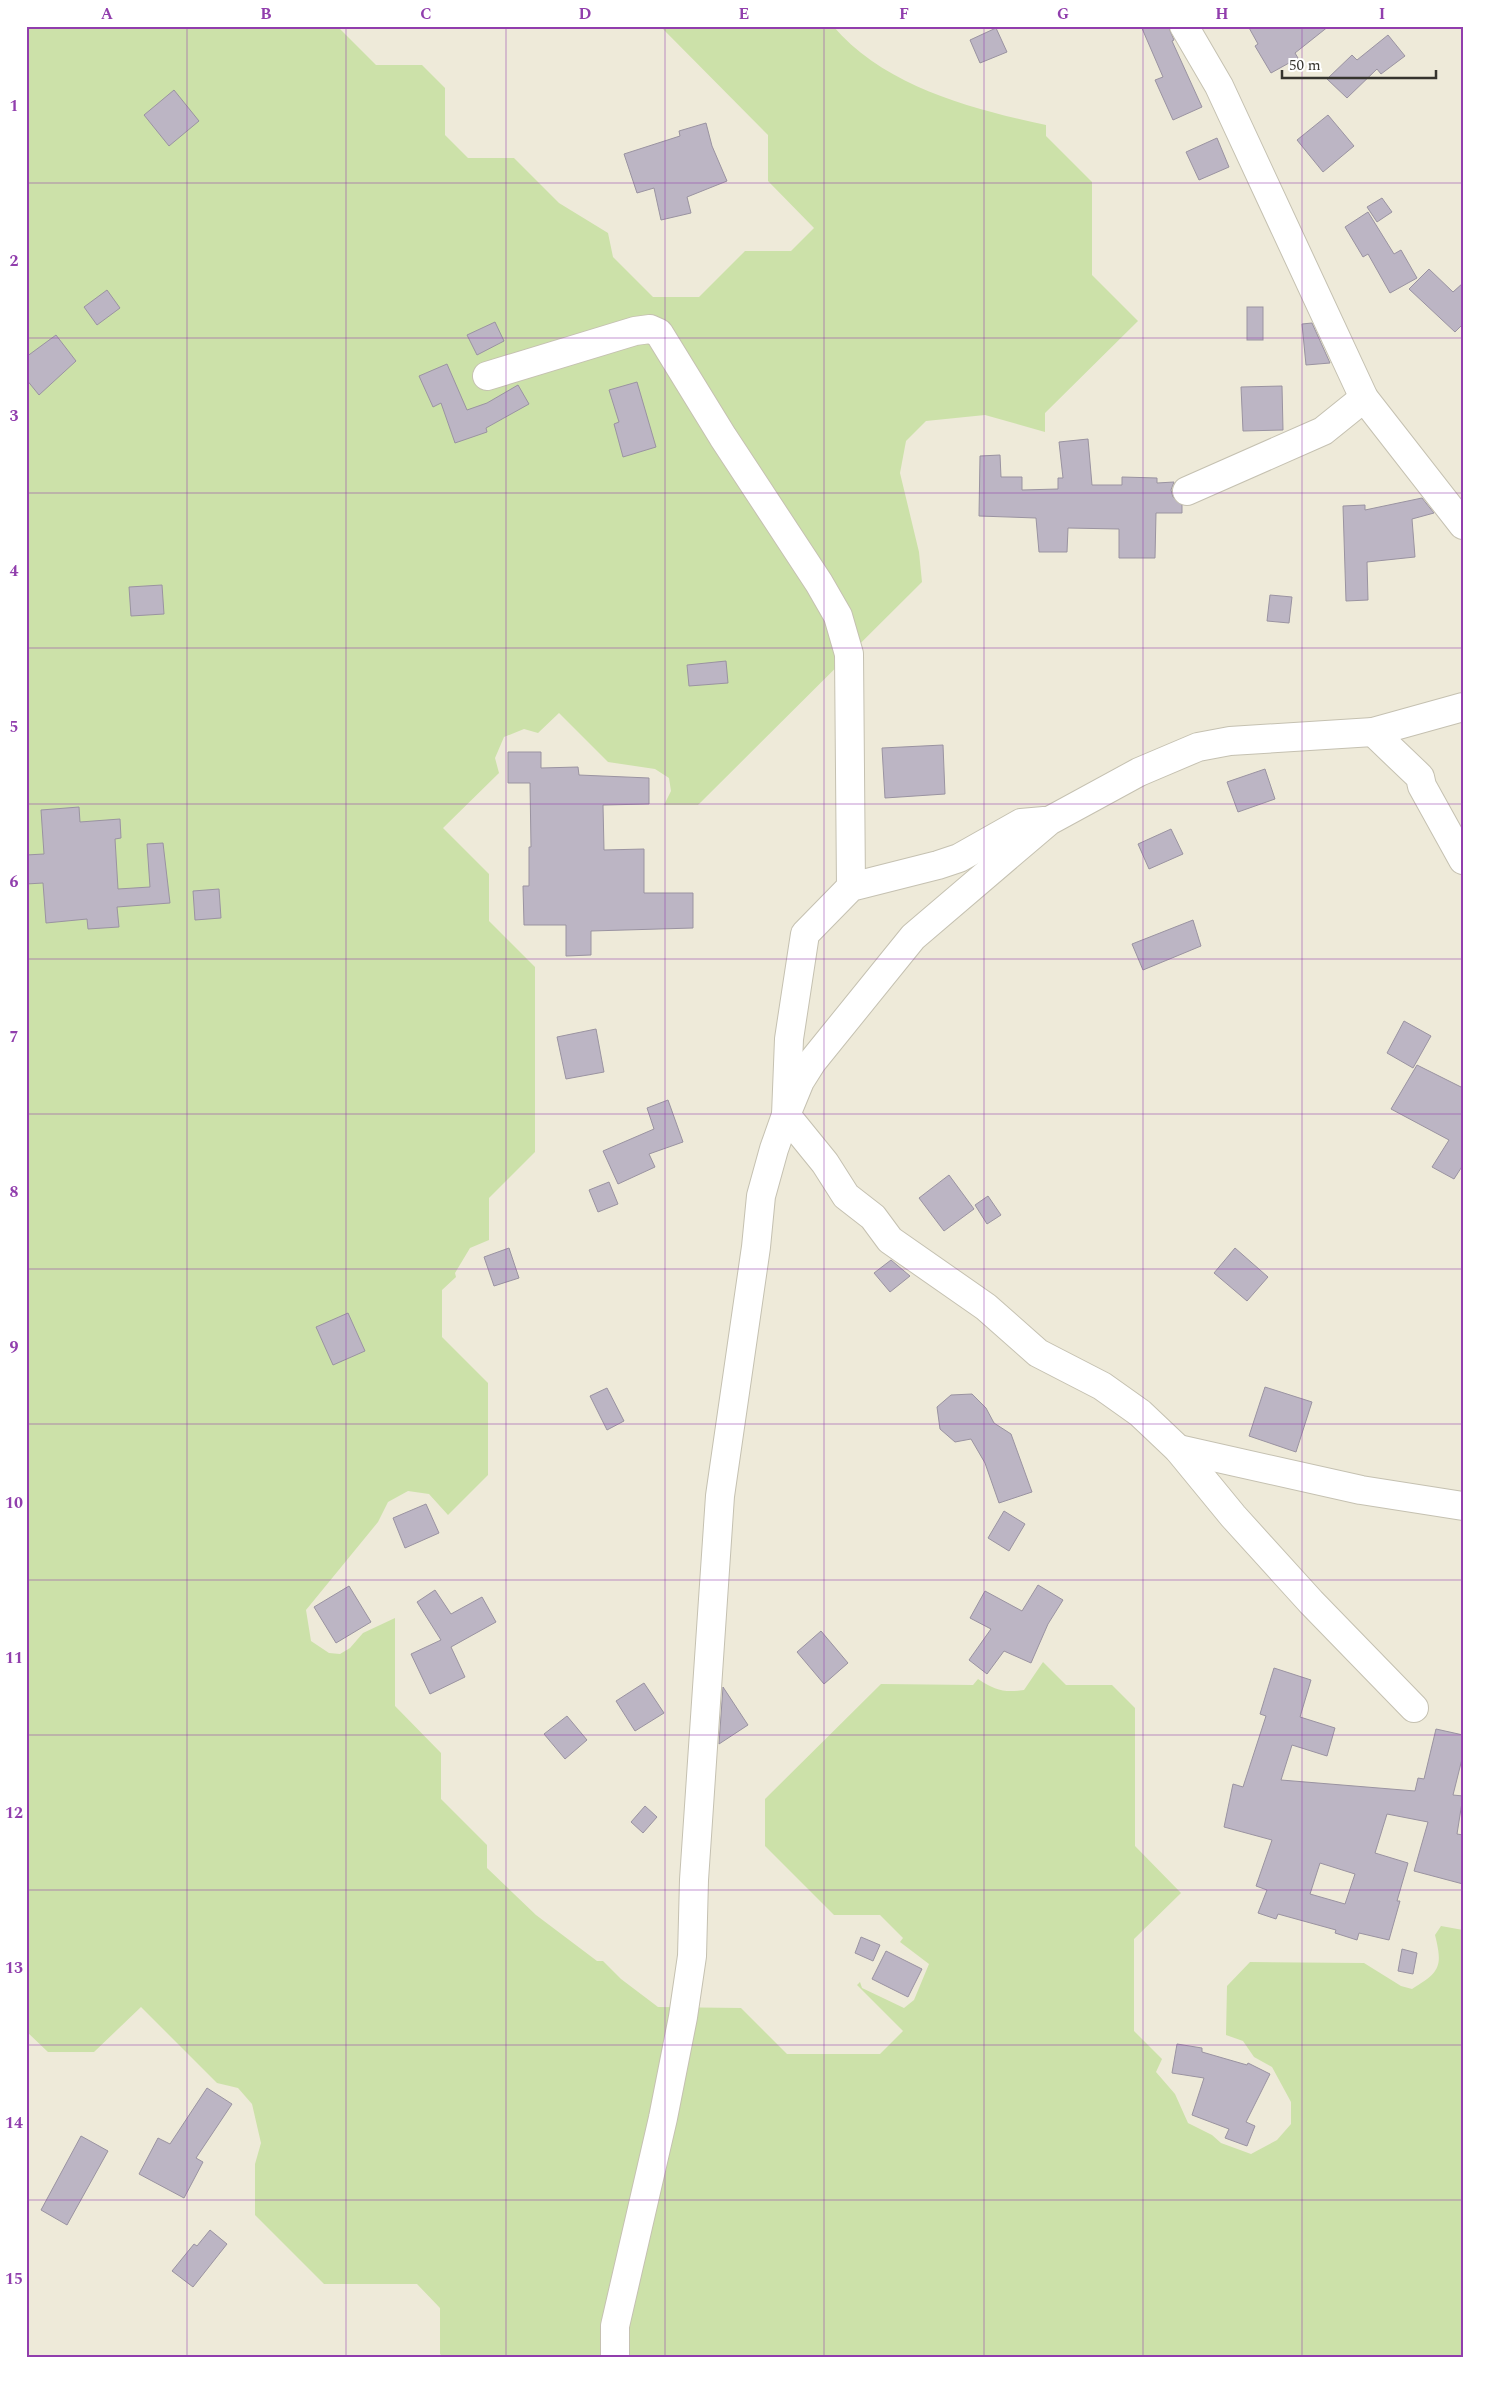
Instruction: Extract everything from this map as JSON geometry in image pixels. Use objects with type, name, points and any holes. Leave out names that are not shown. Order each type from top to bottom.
[{"type":"street","points":[[1184,26],[1219,86],[1364,398],[1463,524]]},
{"type":"street","points":[[487,376],[635,331],[650,329],[659,333],[723,437],[819,583],[838,616],[849,654],[851,887]]},
{"type":"street","points":[[1187,491],[1323,431],[1364,398]]},
{"type":"street","points":[[615,2357],[615,2326],[662,2118],[683,2017],[692,1956],[694,1880],[720,1496],[756,1247],[760,1196],[774,1149],[800,1081],[812,1062],[897,954],[919,931],[1049,821],[1139,772],[1198,747],[1230,741],[1373,732],[1463,708]]},
{"type":"street","points":[[1373,732],[1420,777],[1422,786],[1463,860]]},
{"type":"street","points":[[1049,821],[1022,823],[959,858],[851,887],[805,934],[789,1040],[786,1115],[825,1163],[846,1196],[873,1217],[890,1240],[986,1307],[1038,1353],[1102,1386],[1140,1413],[1178,1450],[1233,1516],[1305,1595],[1414,1708]]},
{"type":"street","points":[[1178,1450],[1361,1490],[1463,1506]]},
{"type":"green space","points":[[26,26],[337,26],[376,65],[422,65],[445,88],[445,135],[468,158],[514,158],[559,203],[608,233],[613,257],[653,297],[699,297],[745,251],[791,251],[814,228],[768,181],[768,135],[660,26],[833,26],[854,47],[877,65],[930,92],[988,111],[1046,125],[1046,136],[1092,182],[1092,275],[1138,321],[1045,413],[1045,432],[985,415],[926,421],[906,441],[900,473],[919,552],[922,582],[698,805],[664,805],[671,791],[669,778],[655,769],[608,762],[559,713],[538,733],[524,729],[504,737],[495,758],[499,773],[443,828],[489,874],[489,921],[535,967],[535,1152],[489,1198],[489,1240],[470,1248],[455,1273],[456,1277],[442,1290],[442,1337],[488,1383],[488,1475],[448,1515],[429,1494],[408,1491],[388,1502],[378,1522],[306,1610],[311,1641],[329,1653],[340,1654],[350,1648],[363,1633],[395,1618],[395,1706],[441,1753],[441,1799],[487,1845],[487,1868],[536,1915],[597,1961],[603,1961],[621,1979],[658,2007],[741,2008],[787,2054],[880,2054],[903,2031],[857,1985],[860,1982],[862,1988],[904,2008],[914,2000],[929,1964],[900,1942],[903,1938],[880,1915],[834,1915],[765,1846],[765,1799],[881,1684],[973,1685],[978,1679],[1000,1690],[1024,1690],[1043,1662],[1066,1685],[1112,1685],[1135,1708],[1135,1846],[1181,1893],[1134,1939],[1134,2031],[1162,2059],[1156,2072],[1175,2094],[1188,2123],[1212,2135],[1221,2143],[1251,2154],[1277,2140],[1291,2124],[1291,2102],[1272,2067],[1254,2057],[1243,2041],[1226,2035],[1227,1986],[1250,1962],[1364,1963],[1401,1986],[1412,1989],[1429,1978],[1437,1968],[1439,1955],[1435,1935],[1441,1926],[1463,1930],[1463,2357],[443,2357],[440,2354],[440,2308],[417,2284],[324,2284],[255,2215],[255,2164],[261,2143],[252,2104],[238,2088],[217,2083],[141,2007],[94,2052],[48,2052],[26,2031]]},
{"type":"building","points":[[1141,26],[1168,26],[1174,40],[1172,41],[1202,107],[1173,120],[1155,80],[1163,77]]},
{"type":"building","points":[[1248,26],[1329,26],[1295,53],[1298,58],[1271,73],[1255,46],[1258,44]]},
{"type":"building","points":[[996,28],[1007,52],[980,63],[970,40]]},
{"type":"building","points":[[1388,35],[1405,56],[1381,74],[1377,69],[1347,98],[1327,79],[1352,55],[1357,60]]},
{"type":"building","points":[[174,90],[199,121],[169,146],[144,115]]},
{"type":"building","points":[[1328,115],[1354,146],[1323,172],[1297,140]]},
{"type":"building","points":[[706,123],[712,146],[727,181],[687,197],[691,213],[661,220],[654,188],[637,193],[624,154],[680,136],[679,131]]},
{"type":"building","points":[[1217,138],[1229,167],[1199,180],[1186,152]]},
{"type":"building","points":[[1382,198],[1392,212],[1377,222],[1367,207]]},
{"type":"building","points":[[1368,212],[1394,254],[1401,250],[1417,278],[1390,293],[1368,254],[1363,257],[1345,227]]},
{"type":"building","points":[[1429,269],[1453,292],[1463,283],[1463,324],[1455,332],[1409,289]]},
{"type":"building","points":[[107,290],[120,308],[97,325],[84,307]]},
{"type":"building","points":[[1247,307],[1263,307],[1263,340],[1247,340]]},
{"type":"building","points":[[495,322],[504,341],[477,355],[467,335]]},
{"type":"building","points":[[1312,323],[1330,363],[1306,365],[1302,324]]},
{"type":"building","points":[[56,335],[76,361],[39,395],[26,379],[26,357]]},
{"type":"building","points":[[447,364],[467,410],[487,403],[518,385],[529,404],[486,428],[487,432],[455,443],[441,403],[433,407],[419,376]]},
{"type":"building","points":[[637,382],[656,447],[623,457],[614,424],[619,422],[609,390]]},
{"type":"building","points":[[1282,386],[1283,430],[1243,431],[1241,387]]},
{"type":"building","points":[[1088,439],[1092,485],[1122,485],[1122,477],[1157,478],[1157,483],[1174,482],[1171,490],[1173,497],[1182,505],[1182,513],[1156,513],[1155,558],[1119,558],[1119,529],[1068,528],[1067,552],[1039,552],[1036,518],[979,516],[980,456],[1000,455],[1001,477],[1022,477],[1022,490],[1058,489],[1058,478],[1063,478],[1059,442]]},
{"type":"building","points":[[1422,498],[1434,513],[1412,519],[1415,557],[1367,562],[1368,600],[1346,601],[1343,506],[1365,505],[1365,510]]},
{"type":"building","points":[[162,585],[164,614],[131,616],[129,587]]},
{"type":"building","points":[[1270,595],[1292,597],[1289,623],[1267,621]]},
{"type":"building","points":[[726,661],[728,683],[689,686],[687,665]]},
{"type":"building","points":[[943,745],[945,794],[885,798],[882,748]]},
{"type":"building","points":[[508,752],[541,752],[541,768],[578,767],[579,775],[649,778],[649,804],[603,805],[604,850],[644,849],[644,893],[693,893],[693,928],[591,931],[591,955],[566,956],[566,925],[524,925],[523,886],[529,886],[529,847],[531,847],[530,783],[508,783]]},
{"type":"building","points":[[1265,769],[1275,799],[1238,812],[1227,782]]},
{"type":"building","points":[[79,807],[80,822],[120,819],[121,838],[115,839],[118,889],[150,887],[147,844],[163,843],[170,903],[117,907],[119,927],[88,929],[87,919],[46,923],[43,883],[26,884],[26,855],[44,854],[41,810]]},
{"type":"building","points":[[1171,829],[1183,854],[1149,869],[1138,844]]},
{"type":"building","points":[[219,889],[221,918],[195,920],[193,891]]},
{"type":"building","points":[[1193,920],[1201,946],[1143,970],[1132,944]]},
{"type":"building","points":[[1404,1021],[1431,1036],[1413,1068],[1387,1053]]},
{"type":"building","points":[[596,1029],[604,1072],[566,1079],[557,1037]]},
{"type":"building","points":[[1417,1065],[1463,1088],[1463,1165],[1454,1179],[1432,1167],[1449,1140],[1391,1109]]},
{"type":"building","points":[[668,1100],[683,1142],[649,1154],[655,1167],[618,1184],[603,1151],[654,1129],[647,1108]]},
{"type":"building","points":[[949,1175],[974,1209],[944,1231],[919,1198]]},
{"type":"building","points":[[609,1182],[618,1204],[598,1212],[589,1190]]},
{"type":"building","points":[[988,1196],[1001,1215],[987,1224],[975,1205]]},
{"type":"building","points":[[509,1248],[519,1278],[494,1286],[484,1257]]},
{"type":"building","points":[[1235,1248],[1268,1277],[1247,1301],[1214,1273]]},
{"type":"building","points":[[891,1260],[910,1276],[890,1292],[874,1273]]},
{"type":"building","points":[[348,1313],[365,1351],[333,1365],[316,1327]]},
{"type":"building","points":[[1265,1387],[1312,1402],[1296,1452],[1249,1436]]},
{"type":"building","points":[[607,1388],[624,1421],[607,1430],[590,1396]]},
{"type":"building","points":[[972,1394],[986,1408],[994,1423],[1011,1434],[1032,1492],[999,1503],[985,1463],[971,1439],[955,1442],[940,1429],[937,1407],[951,1395]]},
{"type":"building","points":[[426,1504],[439,1533],[405,1548],[393,1518]]},
{"type":"building","points":[[1004,1511],[1025,1524],[1009,1551],[988,1538]]},
{"type":"building","points":[[1038,1585],[1063,1600],[1048,1624],[1031,1663],[1004,1651],[987,1674],[969,1660],[991,1629],[970,1618],[985,1591],[1022,1611]]},
{"type":"building","points":[[349,1586],[371,1622],[336,1643],[314,1607]]},
{"type":"building","points":[[435,1590],[451,1614],[482,1597],[496,1622],[451,1647],[465,1677],[430,1694],[411,1654],[441,1640],[417,1602]]},
{"type":"building","points":[[821,1631],[848,1663],[824,1684],[797,1652]]},
{"type":"building","points":[[1274,1668],[1311,1680],[1300,1717],[1335,1728],[1327,1756],[1292,1745],[1281,1780],[1415,1791],[1418,1778],[1424,1779],[1436,1729],[1463,1735],[1463,1755],[1453,1795],[1463,1796],[1457,1834],[1463,1835],[1463,1884],[1414,1871],[1428,1822],[1387,1814],[1375,1853],[1408,1863],[1397,1901],[1400,1901],[1389,1940],[1359,1933],[1357,1940],[1335,1933],[1336,1930],[1278,1914],[1276,1919],[1258,1913],[1267,1890],[1256,1886],[1272,1840],[1224,1827],[1233,1784],[1243,1787],[1266,1716],[1260,1714]],"holes":[[[1320,1863],[1355,1874],[1345,1904],[1310,1894]]]},
{"type":"building","points":[[644,1683],[664,1713],[635,1731],[616,1701]]},
{"type":"building","points":[[723,1687],[748,1725],[719,1744]]},
{"type":"building","points":[[567,1716],[587,1740],[565,1759],[544,1734]]},
{"type":"building","points":[[645,1806],[657,1817],[643,1833],[631,1822]]},
{"type":"building","points":[[861,1937],[880,1945],[873,1961],[855,1953]]},
{"type":"building","points":[[1402,1949],[1417,1953],[1413,1974],[1398,1971]]},
{"type":"building","points":[[886,1951],[922,1969],[908,1997],[872,1979]]},
{"type":"building","points":[[1177,2044],[1202,2048],[1202,2052],[1247,2065],[1248,2063],[1270,2074],[1246,2122],[1255,2126],[1247,2146],[1225,2138],[1229,2129],[1192,2115],[1204,2078],[1172,2073]]},
{"type":"building","points":[[207,2088],[232,2104],[196,2158],[203,2162],[184,2198],[139,2174],[158,2138],[170,2144]]},
{"type":"building","points":[[81,2136],[108,2151],[67,2225],[41,2210]]},
{"type":"building","points":[[210,2230],[227,2244],[193,2287],[172,2271],[194,2244],[197,2246]]}]
